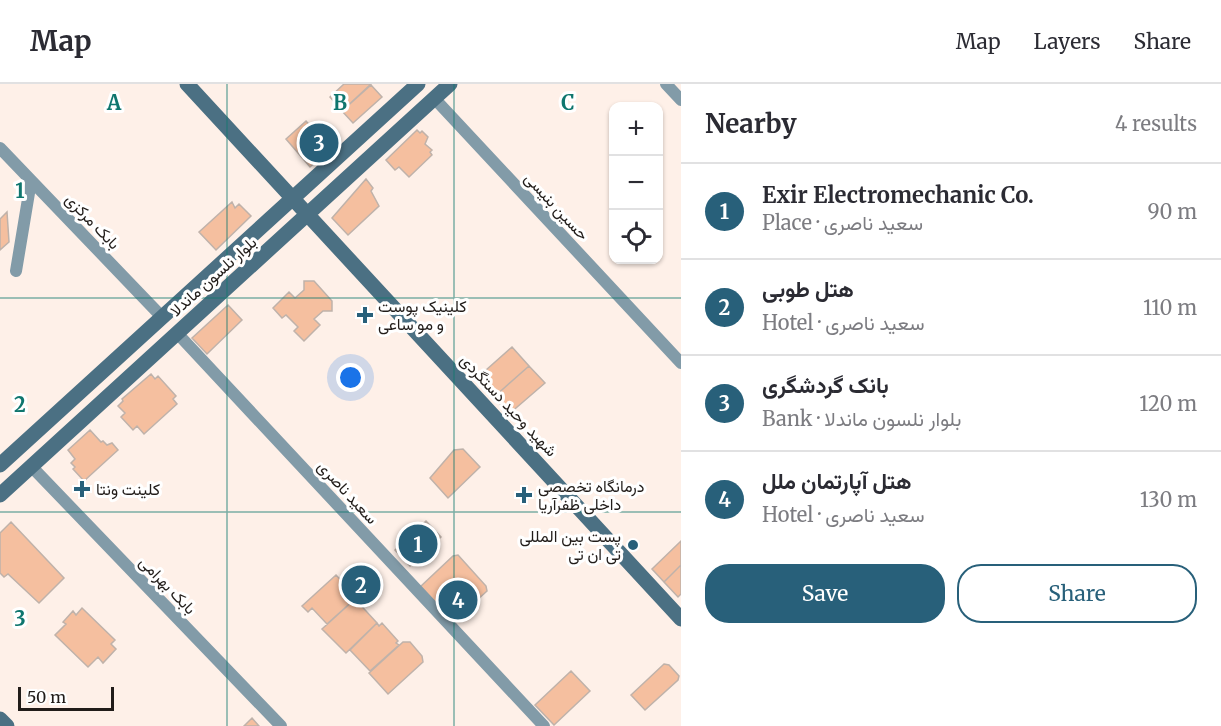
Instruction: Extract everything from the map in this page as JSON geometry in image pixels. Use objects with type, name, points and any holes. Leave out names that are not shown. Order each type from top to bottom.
[{"type":"main road","name":"شهید وحید دستگردی","points":[[188,84],[681,619]]},
{"type":"main road","name":"بلوار نلسون ماندلا","points":[[0,465],[418,84]]},
{"type":"main road","name":"بلوار نلسون ماندلا","points":[[0,495],[450,84]]},
{"type":"main road","points":[[0,719],[7,726]]},
{"type":"street","points":[[666,84],[681,100]]},
{"type":"street","name":"حسین بنیسی","points":[[434,98],[681,363]]},
{"type":"street","name":"بابک مرکزی","points":[[0,148],[162,317]]},
{"type":"street","points":[[16,271],[31,181]]},
{"type":"street","name":"سعید ناصری","points":[[177,333],[544,726]]},
{"type":"street","name":"بابک بهرامی","points":[[31,466],[281,726]]},
{"type":"building","points":[[344,84],[371,84],[342,111],[330,97]]},
{"type":"building","points":[[371,85],[382,97],[353,123],[342,111]]},
{"type":"building","points":[[306,121],[330,149],[310,167],[286,139]]},
{"type":"building","points":[[417,130],[420,133],[422,131],[428,137],[425,144],[432,150],[430,152],[432,155],[409,177],[399,167],[395,170],[386,160]]},
{"type":"building","points":[[366,179],[373,188],[371,191],[379,206],[348,235],[332,218]]},
{"type":"building","points":[[232,202],[235,208],[239,204],[251,216],[216,250],[199,232]]},
{"type":"building","points":[[7,212],[9,242],[0,250],[0,219]]},
{"type":"building","points":[[304,281],[314,281],[332,301],[332,311],[323,311],[314,319],[320,325],[304,341],[294,331],[298,327],[286,315],[282,318],[273,308],[289,292],[295,298],[304,290]]},
{"type":"building","points":[[228,305],[242,320],[207,354],[192,338]]},
{"type":"building","points":[[512,347],[529,366],[494,397],[477,378]]},
{"type":"building","points":[[529,366],[545,383],[509,414],[494,397]]},
{"type":"building","points":[[151,374],[155,379],[158,376],[176,396],[173,399],[177,404],[144,434],[137,426],[133,430],[121,417],[125,413],[118,406],[123,401],[122,399]]},
{"type":"building","points":[[90,430],[101,442],[107,445],[112,443],[118,450],[84,481],[73,469],[75,467],[71,463],[75,459],[68,450]]},
{"type":"building","points":[[463,449],[480,467],[448,498],[430,478],[454,450]]},
{"type":"building","points":[[426,521],[441,537],[410,566],[395,550]]},
{"type":"building","points":[[11,522],[64,578],[39,603],[8,574],[4,577],[0,573],[0,533]]},
{"type":"building","points":[[681,541],[681,565],[664,582],[652,569]]},
{"type":"building","points":[[458,555],[486,586],[487,591],[453,622],[420,587],[453,556]]},
{"type":"building","points":[[681,565],[681,594],[678,597],[664,582]]},
{"type":"building","points":[[336,575],[357,597],[327,624],[312,608],[308,612],[302,606]]},
{"type":"building","points":[[355,599],[377,623],[346,653],[322,629]]},
{"type":"building","points":[[82,608],[115,640],[111,644],[116,649],[103,663],[98,657],[88,667],[55,635],[66,624],[63,622],[73,611],[76,615]]},
{"type":"building","points":[[377,623],[379,626],[382,623],[399,645],[370,671],[350,650]]},
{"type":"building","points":[[403,642],[410,642],[422,656],[423,662],[388,694],[369,673]]},
{"type":"building","points":[[664,664],[669,665],[679,676],[678,680],[645,710],[631,695]]},
{"type":"building","points":[[571,671],[590,691],[554,725],[535,705]]},
{"type":"building","points":[[252,718],[259,726],[244,726]]},
{"type":"place","name":"بانک گردشگری","points":[[319,143]]},
{"type":"place","name":"کلینیک پوست و مو ساعی","points":[[365,315]]},
{"type":"place","name":"کلینت ونتا","points":[[82,489]]},
{"type":"place","name":"درمانگاه تخصصی داخلی ظفرآریا","points":[[524,495]]},
{"type":"place","name":"Exir Electromechanic Co.","points":[[418,544]]},
{"type":"place","name":"پست بین المللی تی ان تی","points":[[633,545]]},
{"type":"place","name":"هتل طوبی","points":[[361,585]]},
{"type":"place","name":"هتل آپارتمان ملل","points":[[458,600]]}]
